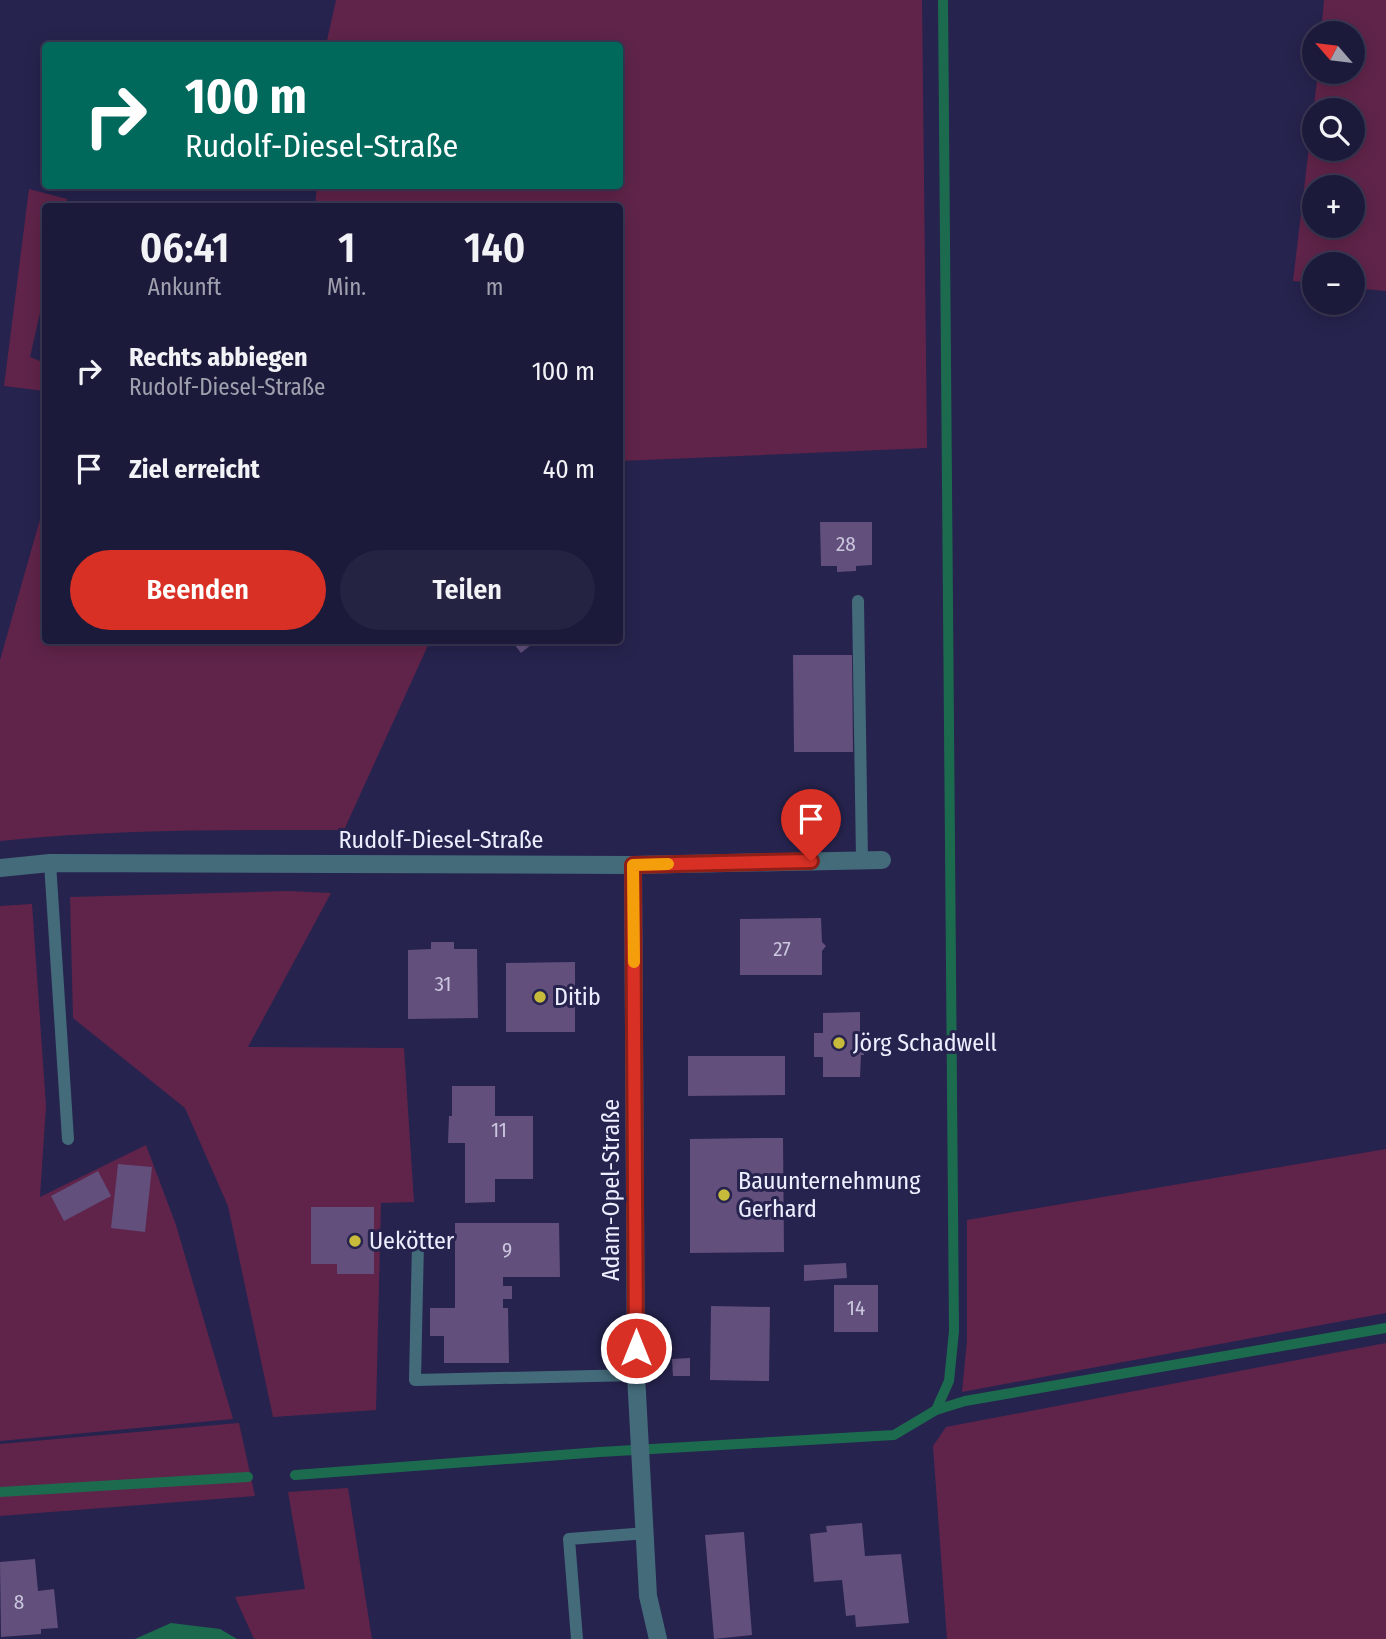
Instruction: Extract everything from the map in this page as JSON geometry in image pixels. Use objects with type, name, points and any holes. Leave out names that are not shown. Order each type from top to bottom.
[{"type":"street","name":"Rudolf-Diesel-Straße","points":[[0,868],[50,863],[633,865],[882,860]]},
{"type":"street","name":"Adam-Opel-Straße","points":[[633,865],[636,1375],[648,1596],[658,1639]]},
{"type":"lane","points":[[858,601],[862,860]]},
{"type":"lane","points":[[50,863],[68,1139]]},
{"type":"lane","points":[[418,1242],[415,1380],[636,1375]]},
{"type":"lane","points":[[577,1639],[569,1539],[646,1533]]},
{"type":"shaded area","points":[[336,0],[922,0],[927,448],[623,461],[623,203],[315,203],[317,189],[623,189],[623,42],[327,42]]},
{"type":"shaded area","points":[[1324,0],[1386,0],[1386,291],[1365,289],[1365,252],[1302,252],[1302,282],[1293,281],[1302,206],[1302,238],[1365,238],[1365,175],[1306,175],[1307,161],[1365,161],[1365,98],[1315,98],[1317,84],[1365,84],[1365,21],[1322,21]]},
{"type":"shaded area","points":[[29,189],[67,199],[66,203],[42,203],[42,304],[30,357],[42,362],[42,391],[4,386]]},
{"type":"shaded area","points":[[42,513],[42,644],[429,644],[344,830],[129,832],[0,841],[0,660]]},
{"type":"shaded area","points":[[288,891],[331,893],[248,1047],[404,1048],[414,1202],[381,1203],[376,1410],[273,1417],[228,1206],[185,1108],[73,1018],[70,897]]},
{"type":"shaded area","points":[[32,904],[46,1106],[40,1197],[146,1145],[176,1225],[233,1419],[0,1441],[0,906]]},
{"type":"shaded area","points":[[1386,1149],[1386,1313],[962,1392],[967,1340],[967,1220]]},
{"type":"shaded area","points":[[1386,1343],[1386,1639],[947,1639],[933,1446],[946,1427]]},
{"type":"shaded area","points":[[239,1423],[255,1496],[0,1516],[0,1444]]},
{"type":"shaded area","points":[[348,1488],[372,1639],[254,1639],[235,1597],[305,1589],[288,1492]]},
{"type":"shaded area","points":[[171,1623],[220,1629],[237,1639],[135,1639]]},
{"type":"building","points":[[820,522],[872,522],[872,565],[856,566],[856,571],[837,572],[837,566],[821,566]]},
{"type":"building","points":[[514,644],[532,644],[521,653]]},
{"type":"building","points":[[793,655],[852,655],[853,752],[794,752]]},
{"type":"building","points":[[821,918],[822,942],[826,946],[822,951],[822,975],[740,975],[740,919]]},
{"type":"building","points":[[431,942],[454,942],[454,949],[477,949],[478,1018],[408,1019],[408,950],[431,949]]},
{"type":"building","name":"Ditib","points":[[575,962],[575,1032],[506,1032],[506,963]]},
{"type":"building","name":"Jörg Schadwell","points":[[860,1012],[864,1055],[861,1055],[860,1077],[823,1077],[823,1057],[814,1057],[814,1033],[823,1033],[823,1013]]},
{"type":"building","points":[[688,1056],[785,1056],[785,1095],[688,1096]]},
{"type":"building","points":[[452,1086],[495,1086],[495,1116],[533,1116],[533,1179],[495,1179],[495,1202],[465,1203],[465,1143],[448,1143],[449,1116],[452,1116]]},
{"type":"building","name":"Bauunternehmung Gerhard","points":[[783,1138],[784,1252],[690,1253],[690,1139]]},
{"type":"building","points":[[118,1164],[152,1167],[145,1232],[111,1228]]},
{"type":"building","points":[[98,1171],[111,1196],[64,1221],[51,1196]]},
{"type":"building","name":"Uekötter","points":[[311,1207],[374,1207],[374,1274],[337,1274],[337,1264],[311,1264]]},
{"type":"building","points":[[455,1223],[559,1223],[560,1277],[503,1277],[503,1286],[512,1286],[512,1299],[503,1299],[503,1308],[508,1308],[509,1363],[444,1363],[444,1336],[430,1336],[430,1308],[455,1308]]},
{"type":"building","points":[[846,1263],[847,1278],[804,1281],[804,1265]]},
{"type":"building","points":[[834,1285],[878,1285],[878,1332],[834,1332]]},
{"type":"building","points":[[711,1306],[770,1307],[769,1381],[710,1380]]},
{"type":"building","points":[[690,1358],[690,1376],[673,1376],[672,1359]]},
{"type":"building","points":[[862,1523],[865,1556],[901,1554],[909,1623],[856,1627],[855,1615],[846,1616],[842,1580],[814,1582],[810,1534],[827,1532],[826,1526]]},
{"type":"building","points":[[744,1532],[752,1635],[714,1639],[705,1535]]},
{"type":"building","points":[[35,1559],[38,1591],[54,1589],[58,1628],[41,1629],[41,1634],[1,1637],[0,1562]]},
{"type":"waterway","points":[[295,1475],[600,1452],[894,1435],[936,1410],[949,1381],[954,1331],[943,0]]},
{"type":"waterway","points":[[936,1410],[965,1401],[1386,1328]]},
{"type":"waterway","points":[[0,1492],[248,1477]]},
{"type":"slow traffic","points":[[634,962],[633,865],[668,864]]},
{"type":"place","name":"Ditib","points":[[540,997]]},
{"type":"place","name":"Jörg Schadwell","points":[[839,1043]]},
{"type":"place","name":"Bauunternehmung Gerhard","points":[[724,1195]]},
{"type":"place","name":"Uekötter","points":[[355,1241]]},
{"type":"route","points":[[636,1348],[633,865],[811,861]]}]
